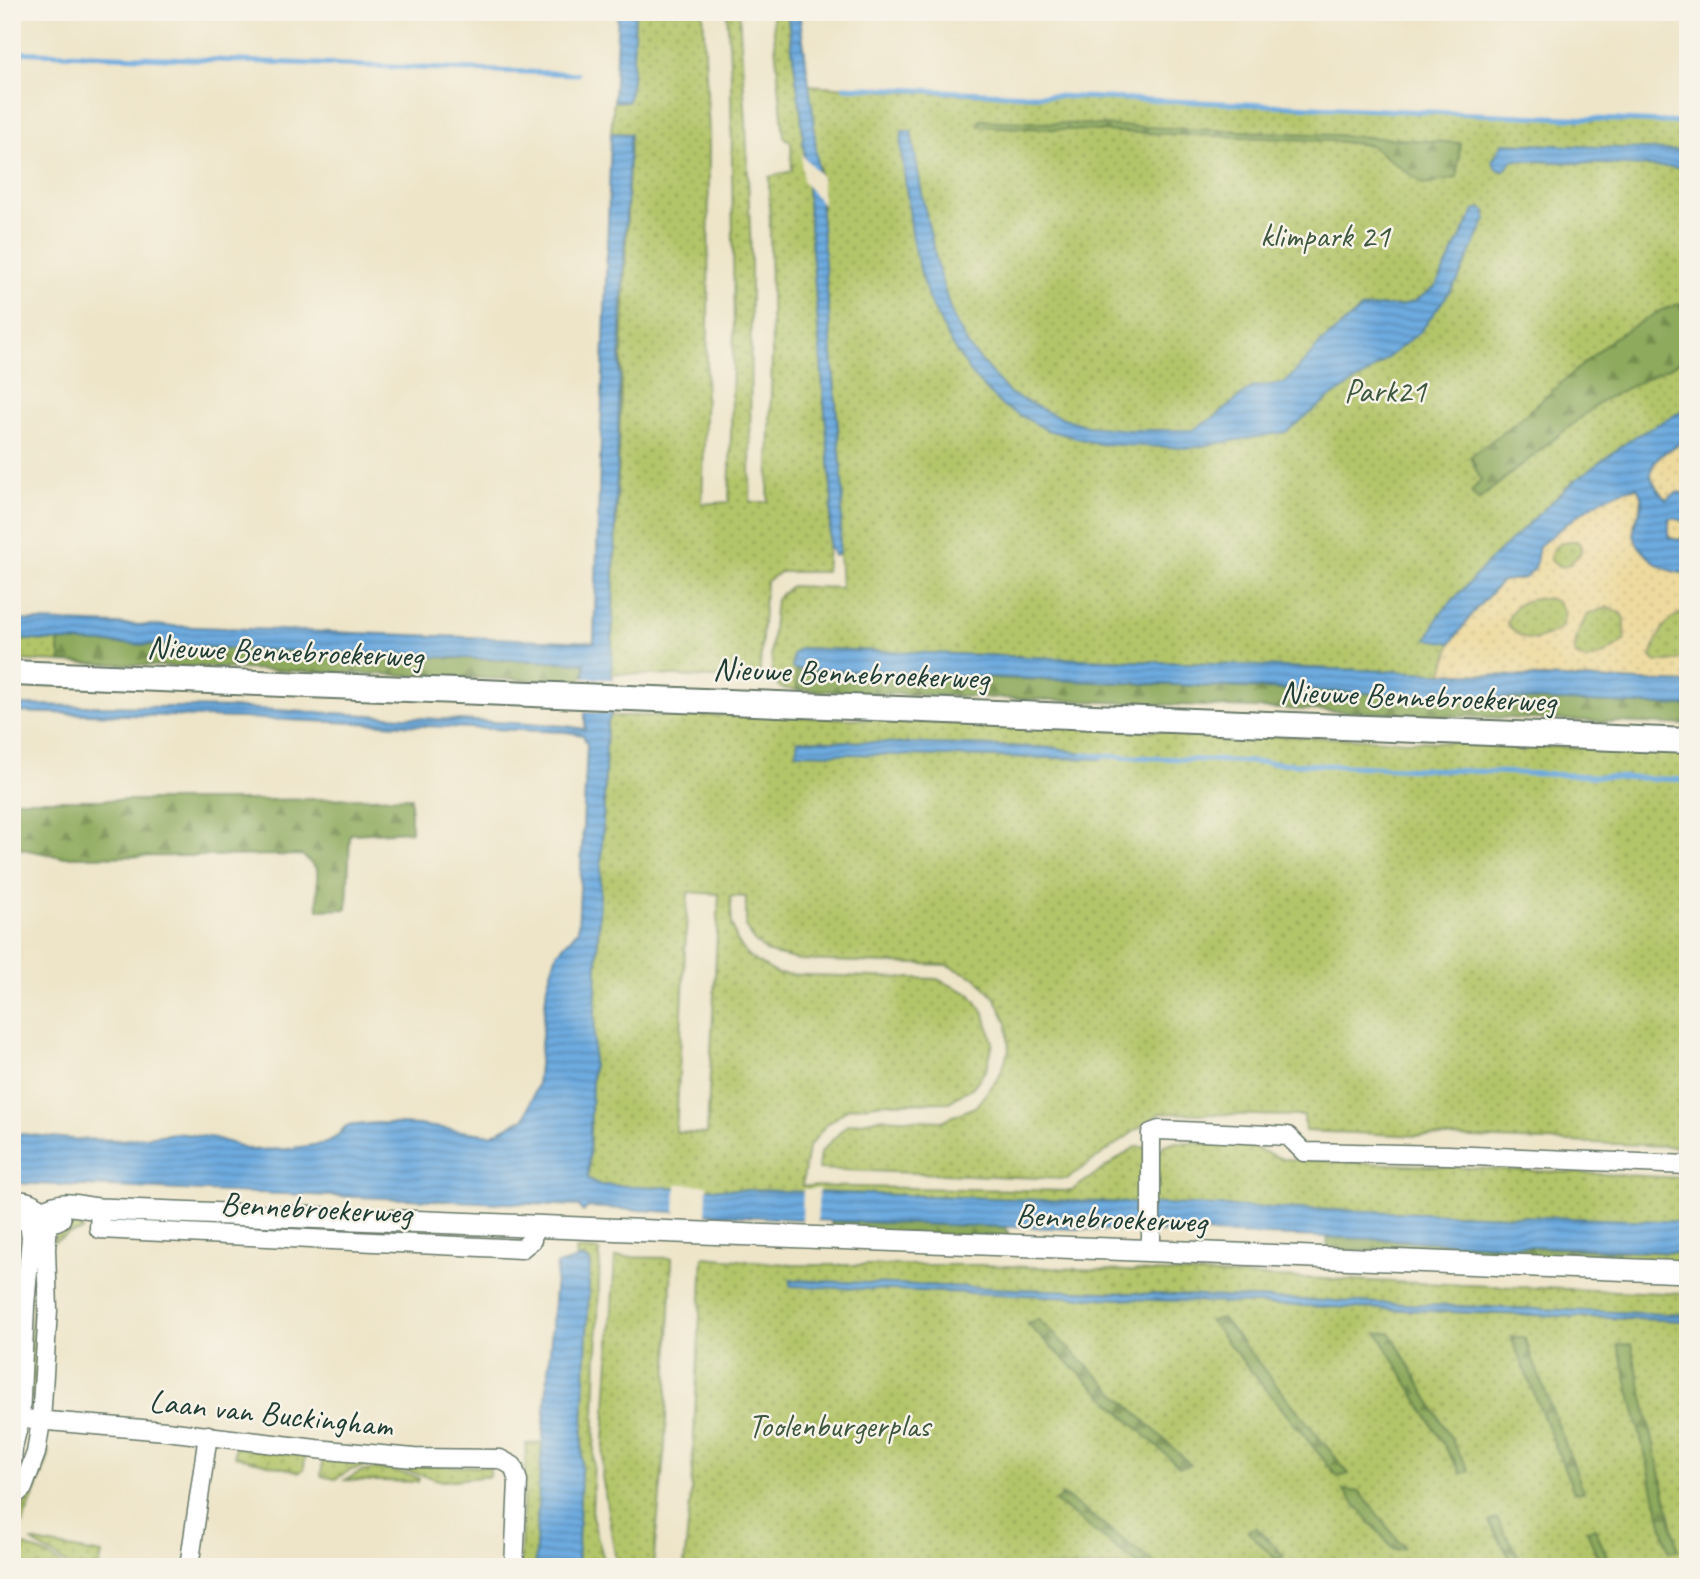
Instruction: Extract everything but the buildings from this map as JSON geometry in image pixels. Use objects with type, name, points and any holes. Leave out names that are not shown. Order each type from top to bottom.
[{"type":"main road","name":"Nieuwe Bennebroekerweg","points":[[12,673],[1688,741]]},
{"type":"street","points":[[1150,1245],[1151,1133],[1159,1130],[1288,1136],[1304,1152],[1688,1165]]},
{"type":"street","points":[[12,1205],[39,1220],[46,1249],[48,1310],[41,1421],[36,1453],[23,1488],[13,1497]]},
{"type":"street","name":"Bennebroekerweg","points":[[39,1220],[90,1208],[1150,1245],[1688,1272]]},
{"type":"street","points":[[12,1464],[31,1237],[39,1220]]},
{"type":"street","name":"Laan van Buckingham","points":[[16,1418],[208,1435],[414,1458],[500,1459],[513,1466],[518,1481],[514,1567]]},
{"type":"street","points":[[190,1567],[208,1435]]},
{"type":"green space","points":[[635,12],[703,12],[709,135],[708,328],[702,504],[729,502],[734,328],[731,79],[727,12],[739,12],[746,122],[751,257],[750,502],[768,502],[772,356],[769,177],[792,171],[791,142],[784,137],[772,12],[787,12],[801,113],[832,499],[826,572],[780,572],[766,582],[759,680],[611,673],[630,134],[611,133],[614,101],[628,102],[632,79]]},
{"type":"green space","name":"Park21","points":[[808,85],[889,91],[1688,122],[1688,683],[801,648],[793,655],[792,669],[796,670],[797,690],[781,688],[773,680],[771,650],[776,599],[791,586],[841,588],[841,462],[819,167]]},
{"type":"green space","points":[[980,120],[1460,143],[1457,178],[1424,185],[1370,145],[1333,141],[979,126]]},
{"type":"green space","points":[[1688,301],[1688,358],[1603,400],[1478,500],[1471,492],[1481,480],[1470,457],[1519,420],[1613,338],[1662,310]]},
{"type":"green space","points":[[12,639],[58,641],[61,662],[12,660]]},
{"type":"green space","points":[[58,641],[585,663],[584,682],[61,662]]},
{"type":"green space","points":[[796,670],[1688,706],[1688,725],[797,690]]},
{"type":"green space","points":[[755,715],[1688,752],[1688,1147],[1305,1131],[1304,1116],[1160,1113],[1067,1179],[818,1169],[820,1153],[847,1125],[881,1118],[942,1121],[975,1107],[999,1077],[1009,1050],[1007,1023],[996,999],[976,978],[947,965],[799,960],[769,953],[754,941],[746,926],[746,897],[730,896],[732,924],[737,941],[749,957],[778,974],[937,979],[970,994],[985,1014],[993,1043],[987,1068],[973,1087],[949,1102],[883,1103],[849,1108],[825,1126],[808,1148],[802,1186],[1071,1191],[1135,1147],[1159,1153],[1164,1145],[1173,1142],[1247,1145],[1282,1159],[1685,1178],[1688,1180],[1688,1222],[600,1185],[588,1179],[607,725],[610,716]],"holes":[[[798,740],[1058,748],[1098,758],[797,753]],[[688,892],[719,894],[707,1134],[676,1132]]]},
{"type":"green space","points":[[411,797],[411,831],[350,834],[347,909],[318,910],[317,869],[302,855],[62,857],[12,847],[12,800]]},
{"type":"green space","points":[[83,1216],[82,1231],[70,1233],[53,1242],[56,1230],[62,1223]]},
{"type":"green space","points":[[832,1221],[1005,1227],[1010,1237],[830,1230]]},
{"type":"green space","points":[[1327,1237],[1618,1251],[1618,1261],[1328,1249]]},
{"type":"green space","points":[[576,1249],[600,1251],[592,1517],[606,1567],[577,1567],[590,1261],[577,1259]]},
{"type":"green space","points":[[1618,1251],[1682,1253],[1682,1263],[1618,1261]]},
{"type":"green space","points":[[615,1257],[672,1258],[665,1445],[653,1567],[617,1567],[602,1476]]},
{"type":"green space","name":"Toolenburgerplas","points":[[703,1257],[798,1265],[979,1265],[1688,1294],[1688,1315],[790,1280],[1688,1321],[1688,1567],[684,1567],[691,1493]]},
{"type":"green space","points":[[36,1258],[42,1258],[38,1395],[31,1398],[27,1392]]},
{"type":"green space","points":[[1222,1318],[1349,1474],[1338,1477],[1210,1321]]},
{"type":"green space","points":[[1038,1319],[1191,1465],[1179,1467],[1027,1324]]},
{"type":"green space","points":[[1390,1332],[1469,1470],[1461,1474],[1378,1333]]},
{"type":"green space","points":[[1511,1337],[1524,1337],[1584,1492],[1574,1492]]},
{"type":"green space","points":[[1631,1344],[1678,1551],[1669,1552],[1618,1345]]},
{"type":"green space","points":[[542,1443],[536,1567],[520,1567],[526,1444]]},
{"type":"green space","points":[[235,1447],[305,1456],[304,1469],[300,1472],[235,1456]]},
{"type":"green space","points":[[43,1450],[49,1454],[42,1474],[19,1531],[14,1531],[38,1472]]},
{"type":"green space","points":[[323,1459],[490,1467],[490,1476],[443,1481],[393,1467],[366,1466],[351,1470],[335,1479],[321,1476]]},
{"type":"green space","points":[[376,1469],[419,1478],[418,1482],[345,1480],[360,1472]]},
{"type":"green space","points":[[1343,1490],[1360,1492],[1404,1548],[1394,1550]]},
{"type":"green space","points":[[1064,1495],[1159,1567],[1141,1567],[1055,1501]]},
{"type":"green space","points":[[1497,1519],[1525,1567],[1515,1567],[1489,1522]]},
{"type":"green space","points":[[1256,1527],[1284,1556],[1276,1560],[1248,1531]]},
{"type":"green space","points":[[1595,1528],[1611,1567],[1601,1567],[1587,1530]]},
{"type":"green space","points":[[30,1541],[102,1554],[99,1567],[72,1567]]},
{"type":"green space","points":[[17,1543],[45,1554],[65,1567],[29,1567],[13,1558]]},
{"type":"sand","points":[[1688,439],[1688,494],[1678,493],[1666,500],[1653,482],[1652,468],[1661,456]]},
{"type":"sand","points":[[1637,487],[1640,492],[1641,506],[1634,525],[1654,558],[1668,569],[1688,573],[1688,612],[1673,617],[1663,628],[1651,657],[1656,662],[1670,662],[1688,657],[1688,683],[1443,673],[1451,643],[1476,609],[1502,581],[1525,578],[1535,568],[1538,546],[1597,502]],"holes":[[[1577,541],[1581,552],[1567,566],[1559,566],[1550,559],[1552,551],[1559,544]],[[1546,598],[1558,602],[1565,613],[1561,628],[1538,639],[1520,635],[1507,623],[1513,610],[1526,601]],[[1607,607],[1619,612],[1625,623],[1625,640],[1596,658],[1585,659],[1575,655],[1577,635],[1587,615]]]},
{"type":"sand","points":[[1669,518],[1682,521],[1688,518],[1688,536],[1678,540],[1668,537]]},
{"type":"water","points":[[618,12],[635,12],[632,79],[628,102],[614,101]]},
{"type":"water","points":[[787,12],[799,12],[813,112],[843,493],[839,551],[834,556],[829,548],[832,499],[801,113]]},
{"type":"water","points":[[902,131],[911,131],[939,272],[952,315],[969,347],[1009,393],[1052,414],[1087,426],[1129,430],[1193,430],[1216,416],[1252,387],[1285,383],[1321,343],[1361,309],[1400,306],[1415,301],[1436,286],[1474,211],[1480,208],[1486,211],[1486,219],[1458,280],[1421,331],[1369,373],[1328,399],[1286,432],[1190,448],[1099,444],[1047,430],[1001,405],[974,377],[951,343],[928,298],[914,248],[901,149]]},
{"type":"water","points":[[611,133],[630,134],[622,297],[611,673],[614,692],[607,725],[588,1179],[600,1185],[1688,1222],[1688,1253],[1327,1237],[832,1221],[588,1207],[583,1212],[579,1206],[12,1183],[12,1133],[72,1139],[122,1140],[176,1133],[215,1138],[252,1150],[287,1149],[327,1143],[346,1126],[376,1123],[418,1125],[491,1135],[525,1118],[537,1085],[547,985],[557,953],[578,930],[587,745],[583,735],[566,732],[241,718],[12,712],[12,705],[241,708],[585,729],[585,663],[12,639],[12,620],[594,642]]},
{"type":"water","points":[[1503,143],[1688,151],[1688,168],[1513,160],[1504,171],[1497,169],[1492,161]]},
{"type":"water","points":[[1688,408],[1688,439],[1661,455],[1652,467],[1651,474],[1654,484],[1666,500],[1678,492],[1688,494],[1688,518],[1682,521],[1669,518],[1669,538],[1678,540],[1688,536],[1688,573],[1664,568],[1640,548],[1634,529],[1641,506],[1637,487],[1597,502],[1539,546],[1535,568],[1525,578],[1502,581],[1476,609],[1451,643],[1427,639],[1439,615],[1491,559],[1574,481],[1634,437]]},
{"type":"water","points":[[800,648],[1688,683],[1688,706],[792,669],[793,654]]},
{"type":"water","points":[[798,740],[1058,748],[1102,759],[796,753]]},
{"type":"water","points":[[581,1258],[590,1261],[577,1567],[535,1567],[557,1265]]},
{"type":"water","points":[[790,1280],[1688,1315],[1688,1321],[790,1286]]},
{"type":"pier","points":[[801,154],[821,176],[823,205],[803,181]]},
{"type":"pier","points":[[581,678],[618,679],[614,713],[580,712]]},
{"type":"pier","points":[[676,1184],[707,1185],[706,1217],[675,1216]]},
{"type":"pier","points":[[803,1189],[819,1189],[817,1224],[802,1223]]},
{"type":"waterway","points":[[12,52],[577,74]]},
{"type":"waterway","points":[[844,87],[1688,123]]},
{"type":"waterway","points":[[1083,755],[1688,780]]},
{"type":"park label","name":"klimpark 21","points":[[1325,236]]}]
